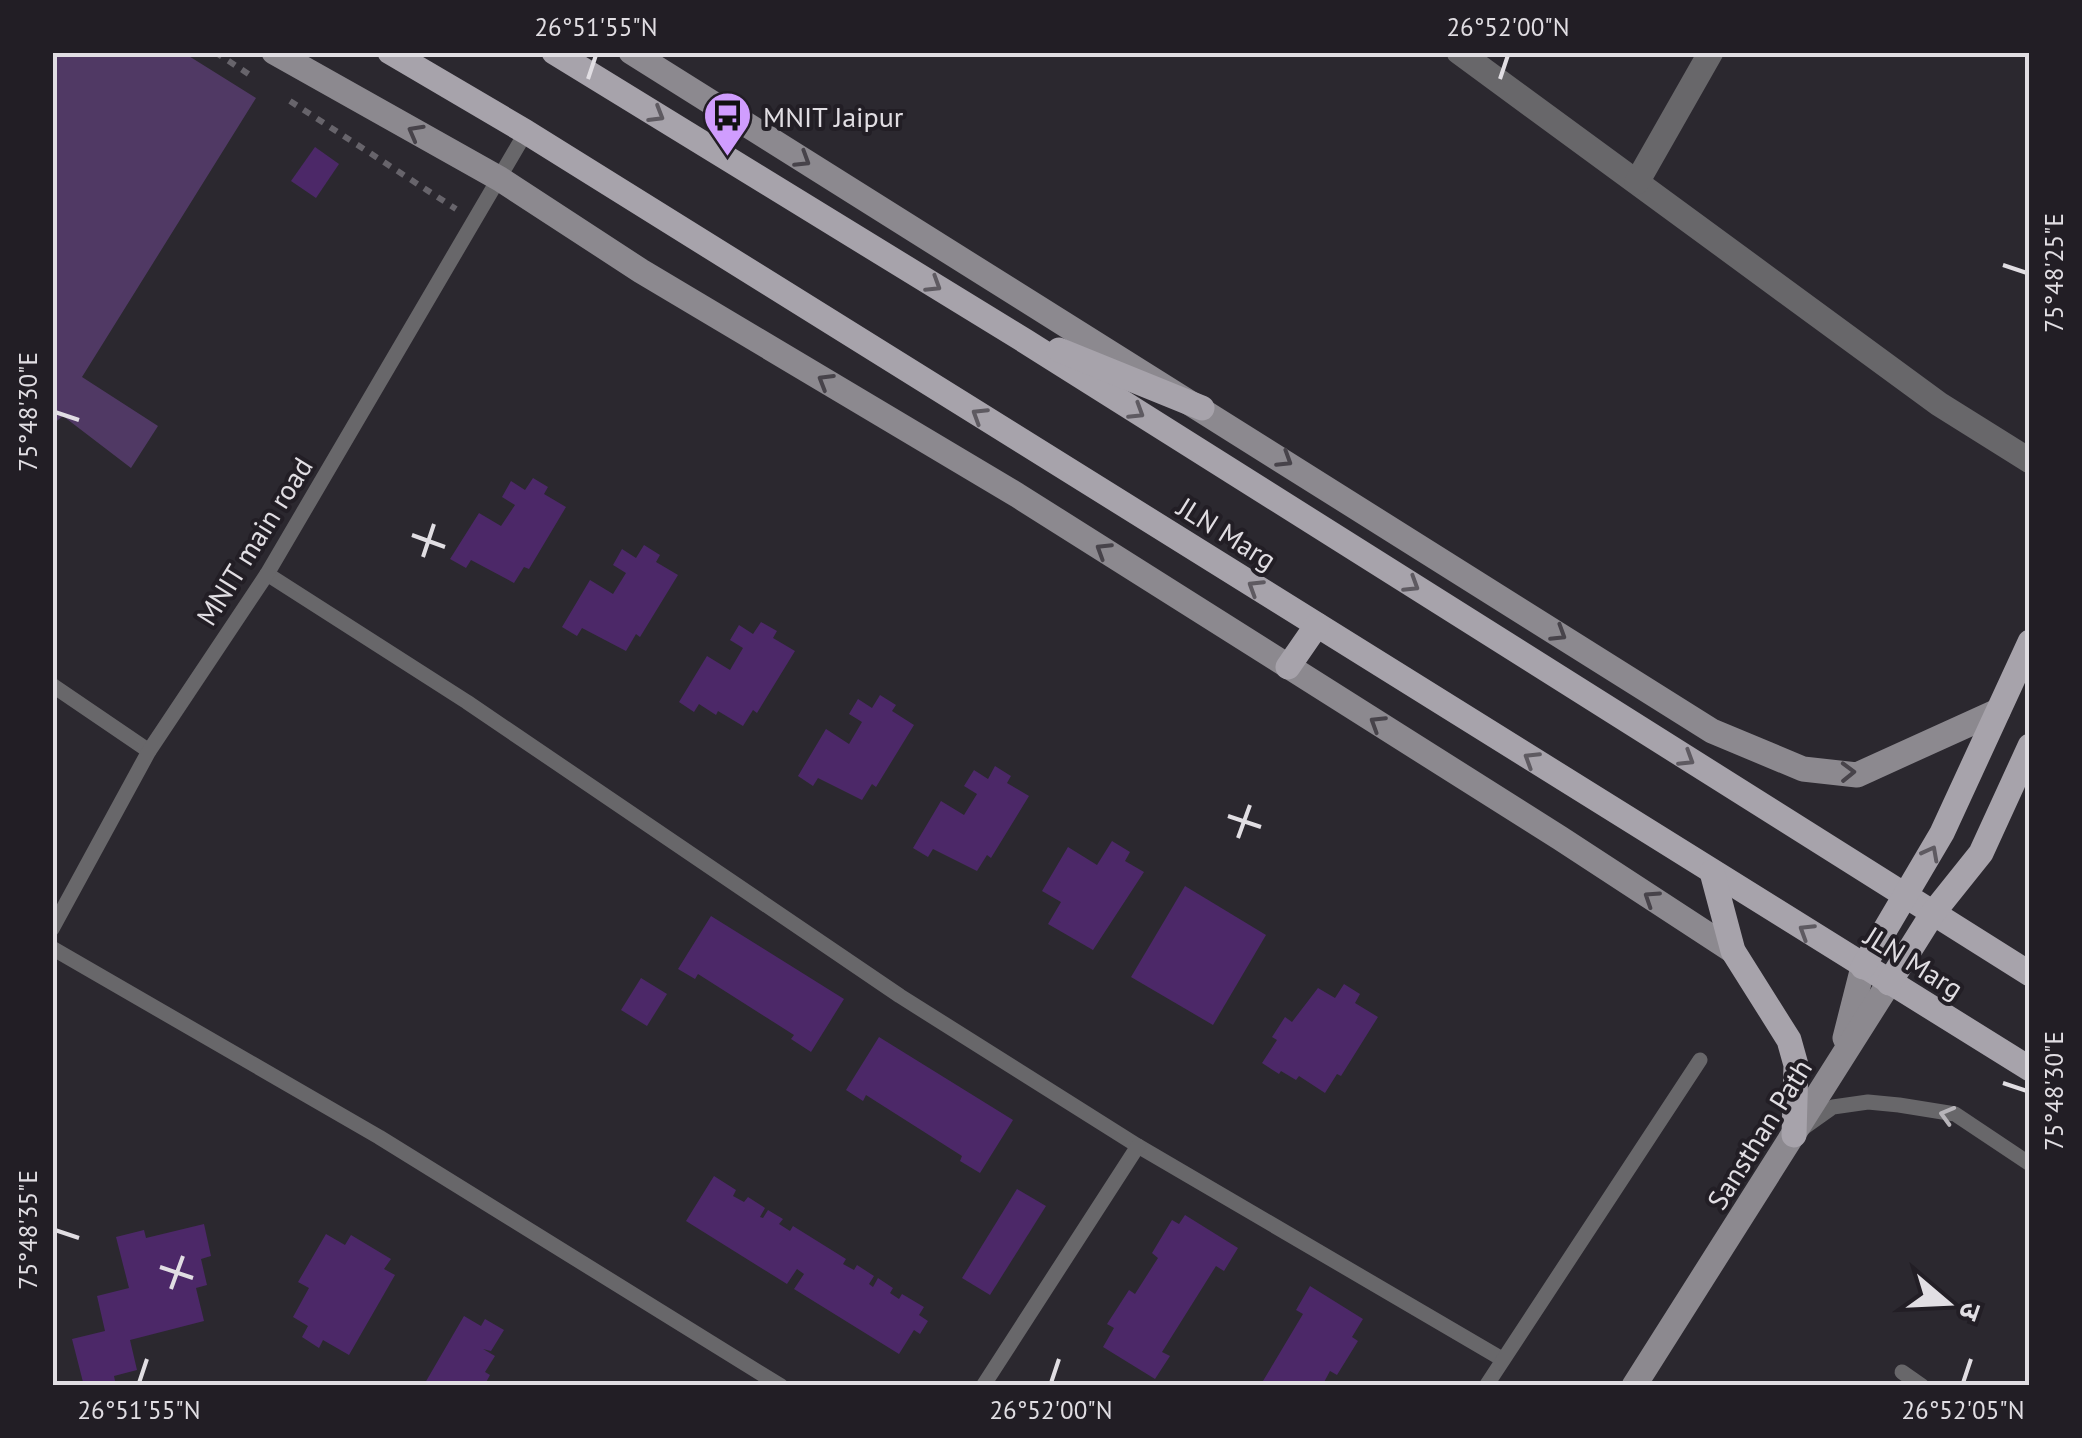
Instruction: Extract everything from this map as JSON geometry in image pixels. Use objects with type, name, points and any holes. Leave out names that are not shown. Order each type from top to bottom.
[{"type":"main road","name":"JLN Marg","points":[[390,52],[526,132],[2030,1069]]},
{"type":"main road","name":"JLN Marg","points":[[569,57],[2030,974]]},
{"type":"main road","points":[[1025,341],[1070,353],[1202,408]]},
{"type":"main road","points":[[1288,668],[1316,625]]},
{"type":"main road","points":[[1864,967],[1942,833],[2030,642]]},
{"type":"main road","name":"Sansthan Path","points":[[1889,983],[1933,913],[1982,853],[2030,746]]},
{"type":"main road","points":[[1712,872],[1733,952],[1789,1040],[1796,1065],[1794,1134]]},
{"type":"street","points":[[274,52],[500,180],[640,271],[1017,495],[1560,838],[1733,952]]},
{"type":"street","points":[[631,52],[1712,731],[1803,769],[1857,775],[1998,711]]},
{"type":"street","points":[[1460,52],[1939,404],[2030,461]]},
{"type":"street","points":[[1637,182],[1711,52]]},
{"type":"street","points":[[1837,1067],[1864,967]]},
{"type":"street","name":"Sansthan Path","points":[[1634,1386],[1889,983]]},
{"type":"lane","name":"MNIT main road","points":[[52,929],[149,751],[267,574],[526,132]]},
{"type":"lane","points":[[267,574],[467,702],[900,996],[1138,1146],[1502,1359]]},
{"type":"lane","points":[[52,685],[149,751]]},
{"type":"lane","points":[[52,948],[379,1136],[781,1386]]},
{"type":"lane","points":[[1486,1386],[1700,1060]]},
{"type":"lane","points":[[1794,1134],[1834,1108],[1868,1102],[1900,1105],[1955,1114],[2030,1164]]},
{"type":"lane","points":[[983,1386],[1138,1146]]},
{"type":"lane","points":[[1902,1372],[1922,1386]]},
{"type":"path","points":[[215,52],[265,85]]},
{"type":"path","points":[[282,96],[474,220]]},
{"type":"shaded area","points":[[53,52],[184,53],[256,98],[82,377],[158,426],[131,468],[63,416],[53,424]]},
{"type":"building","points":[[315,147],[339,164],[316,198],[291,181]]},
{"type":"building","points":[[533,478],[548,487],[544,494],[566,507],[529,569],[524,567],[514,583],[471,560],[466,568],[450,559],[479,513],[501,526],[515,505],[502,497],[511,481],[525,490]]},
{"type":"building","points":[[644,545],[660,555],[656,562],[678,575],[640,637],[636,634],[626,651],[582,628],[577,636],[562,627],[590,580],[613,594],[626,573],[613,565],[622,549],[636,558]]},
{"type":"building","points":[[761,622],[777,631],[773,638],[795,651],[757,713],[753,710],[743,726],[718,711],[716,715],[699,704],[694,712],[679,702],[707,656],[730,670],[743,648],[730,640],[739,625],[753,634]]},
{"type":"building","points":[[880,695],[896,705],[892,711],[914,725],[876,787],[872,784],[862,800],[818,778],[813,786],[798,776],[826,729],[849,744],[862,722],[849,714],[858,699],[872,708]]},
{"type":"building","points":[[995,766],[1011,776],[1007,783],[1029,796],[991,858],[987,855],[977,871],[933,849],[928,857],[913,848],[941,801],[964,815],[977,794],[964,786],[974,770],[988,779]]},
{"type":"building","points":[[1112,841],[1130,852],[1125,861],[1144,872],[1093,950],[1048,924],[1061,902],[1042,891],[1068,847],[1097,865]]},
{"type":"building","points":[[1185,886],[1266,935],[1213,1025],[1131,977]]},
{"type":"building","points":[[711,916],[844,999],[811,1052],[791,1039],[794,1035],[698,974],[695,979],[678,969]]},
{"type":"building","points":[[641,978],[667,994],[647,1026],[621,1010]]},
{"type":"building","points":[[1344,984],[1360,994],[1355,1003],[1378,1017],[1341,1076],[1337,1074],[1325,1093],[1299,1076],[1296,1080],[1262,1063],[1277,1040],[1272,1037],[1285,1017],[1292,1022],[1318,988],[1335,998]]},
{"type":"building","points":[[879,1037],[1013,1120],[980,1173],[960,1161],[962,1156],[866,1095],[863,1101],[846,1090]]},
{"type":"building","points":[[714,1176],[736,1190],[733,1196],[744,1202],[748,1197],[765,1208],[760,1217],[768,1210],[783,1219],[779,1224],[790,1231],[793,1226],[846,1259],[843,1264],[854,1270],[857,1265],[874,1276],[869,1284],[873,1287],[878,1278],[893,1288],[890,1293],[899,1299],[902,1294],[924,1307],[919,1315],[928,1321],[920,1334],[914,1330],[899,1354],[794,1289],[804,1274],[797,1269],[787,1284],[686,1221]]},
{"type":"building","points":[[1017,1189],[1046,1206],[990,1295],[962,1278]]},
{"type":"building","points":[[1185,1215],[1238,1248],[1224,1271],[1216,1266],[1162,1352],[1170,1356],[1155,1379],[1103,1347],[1114,1328],[1107,1324],[1129,1290],[1135,1294],[1158,1258],[1152,1253],[1172,1220],[1179,1224]]},
{"type":"building","points":[[204,1224],[211,1256],[201,1259],[207,1285],[196,1288],[204,1321],[130,1340],[137,1370],[114,1376],[116,1386],[84,1386],[72,1339],[105,1331],[97,1296],[129,1288],[116,1237],[144,1230],[146,1238]]},
{"type":"building","points":[[326,1234],[345,1245],[351,1235],[391,1259],[384,1269],[395,1275],[349,1355],[323,1340],[319,1348],[302,1337],[308,1326],[293,1317],[309,1288],[298,1282]]},
{"type":"building","points":[[1310,1286],[1363,1319],[1352,1337],[1358,1341],[1337,1375],[1330,1371],[1322,1386],[1260,1386],[1303,1314],[1296,1310]]},
{"type":"building","points":[[464,1316],[481,1326],[485,1319],[504,1330],[491,1351],[483,1349],[495,1356],[485,1372],[490,1375],[484,1386],[429,1386],[425,1383]]},
{"type":"place","name":"MNIT Jaipur","points":[[728,158]]}]
